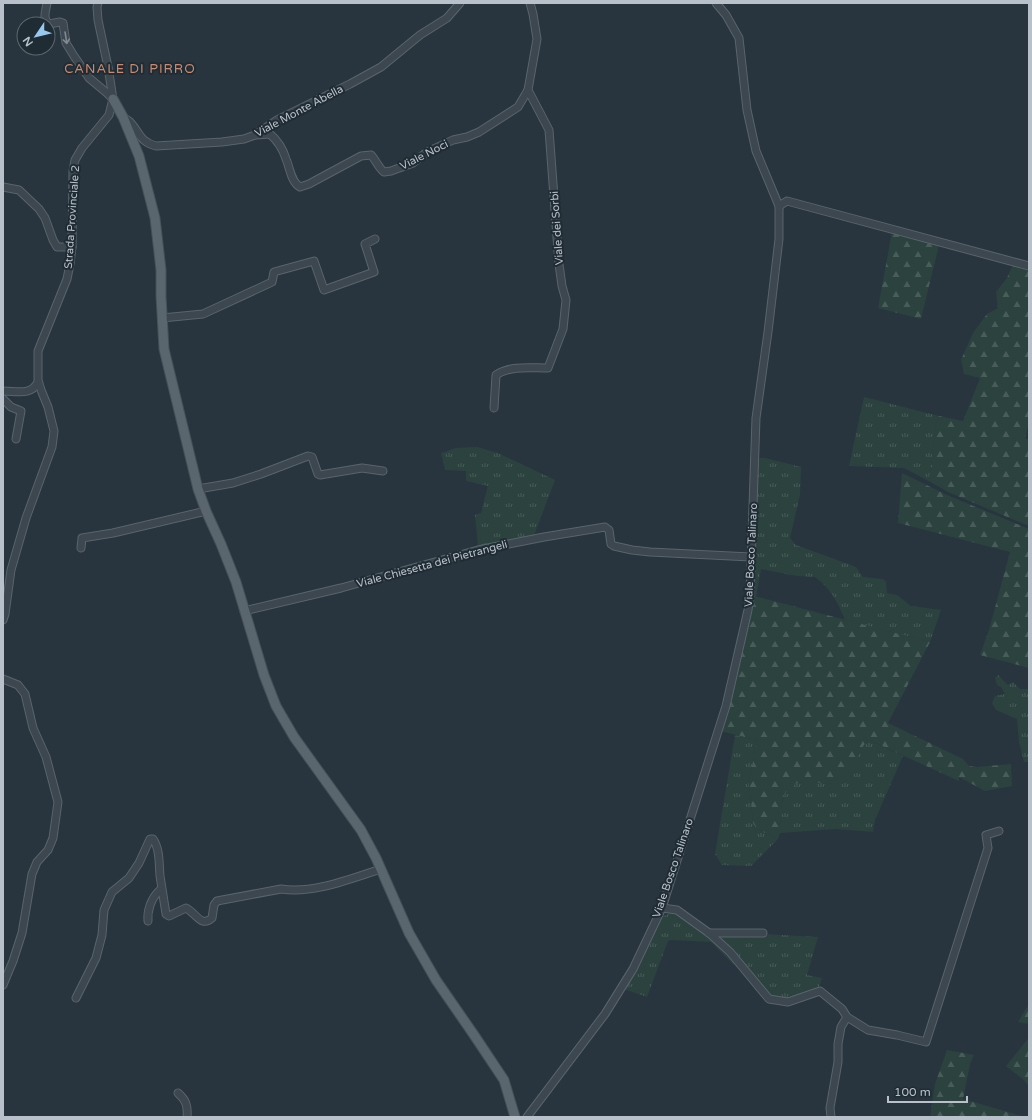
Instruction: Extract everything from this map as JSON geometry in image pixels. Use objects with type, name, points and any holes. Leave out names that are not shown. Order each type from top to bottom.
[{"type":"main road","points":[[113,99],[123,117],[139,156],[155,218],[161,270],[164,349],[198,489],[236,582],[264,675],[276,706],[294,737],[361,830],[381,869],[409,933],[436,980],[504,1080],[516,1117]]},
{"type":"street","points":[[47,3],[45,21],[49,24],[60,22],[63,23],[66,43],[74,56],[89,78],[107,92],[113,99]]},
{"type":"street","name":"Strada Provinciale 2","points":[[3,620],[11,570],[26,518],[42,478],[53,441],[54,431],[52,420],[38,382],[38,351],[67,279],[72,247],[73,171],[76,160],[82,148],[109,115],[113,99],[98,20],[98,3]]},
{"type":"street","name":"Viale Monte Abella","points":[[123,117],[131,122],[139,136],[149,144],[156,146],[222,142],[244,139],[255,135],[278,120],[381,67],[420,35],[447,18],[460,3]]},
{"type":"street","points":[[528,90],[537,39],[530,3]]},
{"type":"street","name":"Viale Bosco Talinaro","points":[[527,1117],[605,1014],[632,969],[662,908],[726,706],[748,610],[750,594],[756,418],[779,240],[779,206],[756,151],[747,110],[739,38],[726,15],[716,3]]},
{"type":"street","name":"Viale Noci","points":[[255,135],[270,134],[277,140],[286,157],[292,178],[297,186],[300,187],[309,184],[361,156],[371,155],[375,158],[380,169],[384,172],[413,163],[427,152],[453,140],[467,137],[479,132],[518,107],[528,90]]},
{"type":"street","name":"Viale dei Sorbi","points":[[494,408],[496,375],[503,371],[525,368],[548,368],[563,329],[566,300],[562,286],[559,264],[549,130],[528,90]]},
{"type":"street","points":[[3,187],[18,190],[39,209],[45,218],[57,247],[72,247]]},
{"type":"street","points":[[779,206],[787,201],[1029,266]]},
{"type":"street","points":[[162,318],[203,314],[272,282],[274,272],[314,261],[324,290],[374,272],[365,244],[375,239]]},
{"type":"street","points":[[3,391],[28,392],[35,389],[38,382]]},
{"type":"street","points":[[3,399],[20,411],[16,439]]},
{"type":"street","points":[[198,489],[233,483],[262,474],[308,456],[312,457],[318,475],[362,468],[384,471]]},
{"type":"street","points":[[81,548],[82,538],[113,533],[206,511]]},
{"type":"street","name":"Viale Chiesetta dei Pietrangeli","points":[[244,611],[341,588],[478,550],[605,527],[608,530],[611,544],[632,550],[751,557]]},
{"type":"street","points":[[3,569],[11,570]]},
{"type":"street","points":[[3,679],[18,685],[25,694],[32,728],[46,757],[58,802],[53,838],[48,850],[37,862],[32,874],[22,933],[14,961],[3,985]]},
{"type":"street","points":[[662,908],[677,910],[709,933],[730,952],[769,999],[788,1002],[820,991],[842,1009],[847,1017],[868,1030],[926,1042],[988,848],[986,835],[999,831]]},
{"type":"street","points":[[76,998],[96,958],[102,935],[104,910],[112,892],[129,878],[139,864],[150,839],[153,838],[156,843],[166,914],[169,916],[186,908],[199,920],[209,922],[212,918],[214,905],[217,901],[280,889],[291,890],[317,887],[336,883],[381,869]]},
{"type":"street","points":[[148,922],[147,913],[156,894],[160,890],[162,893]]},
{"type":"street","points":[[709,933],[763,933]]},
{"type":"street","points":[[831,1117],[830,1108],[838,1062],[838,1044],[841,1027],[847,1017]]},
{"type":"street","points":[[178,1093],[185,1099],[187,1105],[187,1117]]},
{"type":"green space","points":[[892,232],[939,245],[921,319],[878,308]]},
{"type":"green space","points":[[1013,264],[1029,268],[1029,422],[1025,438],[1029,440],[1029,526],[948,492],[929,481],[936,424],[939,416],[963,421],[980,378],[964,374],[961,360],[973,333],[987,314],[998,308],[996,292],[1007,278]]},
{"type":"green space","points":[[864,397],[939,416],[936,424],[929,481],[904,468],[849,466]]},
{"type":"green space","points":[[477,447],[498,453],[555,480],[533,538],[478,546],[475,515],[481,513],[488,486],[466,481],[466,471],[445,470],[441,453],[456,448]]},
{"type":"green space","points":[[758,458],[765,458],[801,467],[800,495],[790,538],[796,545],[856,567],[863,577],[883,579],[886,582],[887,593],[897,595],[911,606],[941,610],[930,642],[845,620],[833,596],[815,577],[797,576],[761,569],[756,597],[751,595]]},
{"type":"green space","points":[[902,473],[947,495],[1029,529],[1029,668],[980,655],[989,630],[1010,552],[898,523]]},
{"type":"green space","points":[[751,595],[930,642],[888,723],[963,759],[969,766],[976,767],[1011,764],[1012,786],[985,791],[959,777],[959,781],[869,740],[866,741],[848,775],[843,780],[836,784],[797,783],[785,793],[782,801],[780,833],[778,839],[757,829],[753,823],[749,782],[757,740],[720,731]]},
{"type":"green space","points":[[998,675],[1008,685],[1013,682],[1020,689],[1029,689],[1029,762],[1024,762],[1019,742],[1017,719],[996,710],[992,703],[995,696],[1005,694],[1001,687],[997,685],[995,678]]},
{"type":"green space","points":[[735,735],[757,740],[749,782],[753,823],[757,829],[778,839],[751,866],[722,865],[715,854]]},
{"type":"green space","points":[[869,740],[903,756],[875,820],[873,832],[836,829],[780,833],[782,804],[787,791],[798,783],[817,782],[836,784],[866,741]]},
{"type":"green space","points":[[673,912],[689,920],[705,932],[733,959],[734,965],[711,942],[671,940],[668,941],[647,997],[624,989],[661,917]]},
{"type":"green space","points":[[764,934],[818,937],[807,975],[822,978],[818,990],[787,999],[776,999],[766,992],[715,935]]},
{"type":"green space","points":[[1029,1005],[1029,1024],[1018,1022],[1025,1010]]},
{"type":"green space","points":[[1028,1039],[1029,1086],[1024,1080],[1006,1066]]},
{"type":"green space","points":[[947,1050],[974,1055],[970,1064],[963,1099],[1025,1117],[930,1117],[935,1084]]},
{"type":"district","name":"CANALE DI PIRRO","points":[[130,69]]}]
